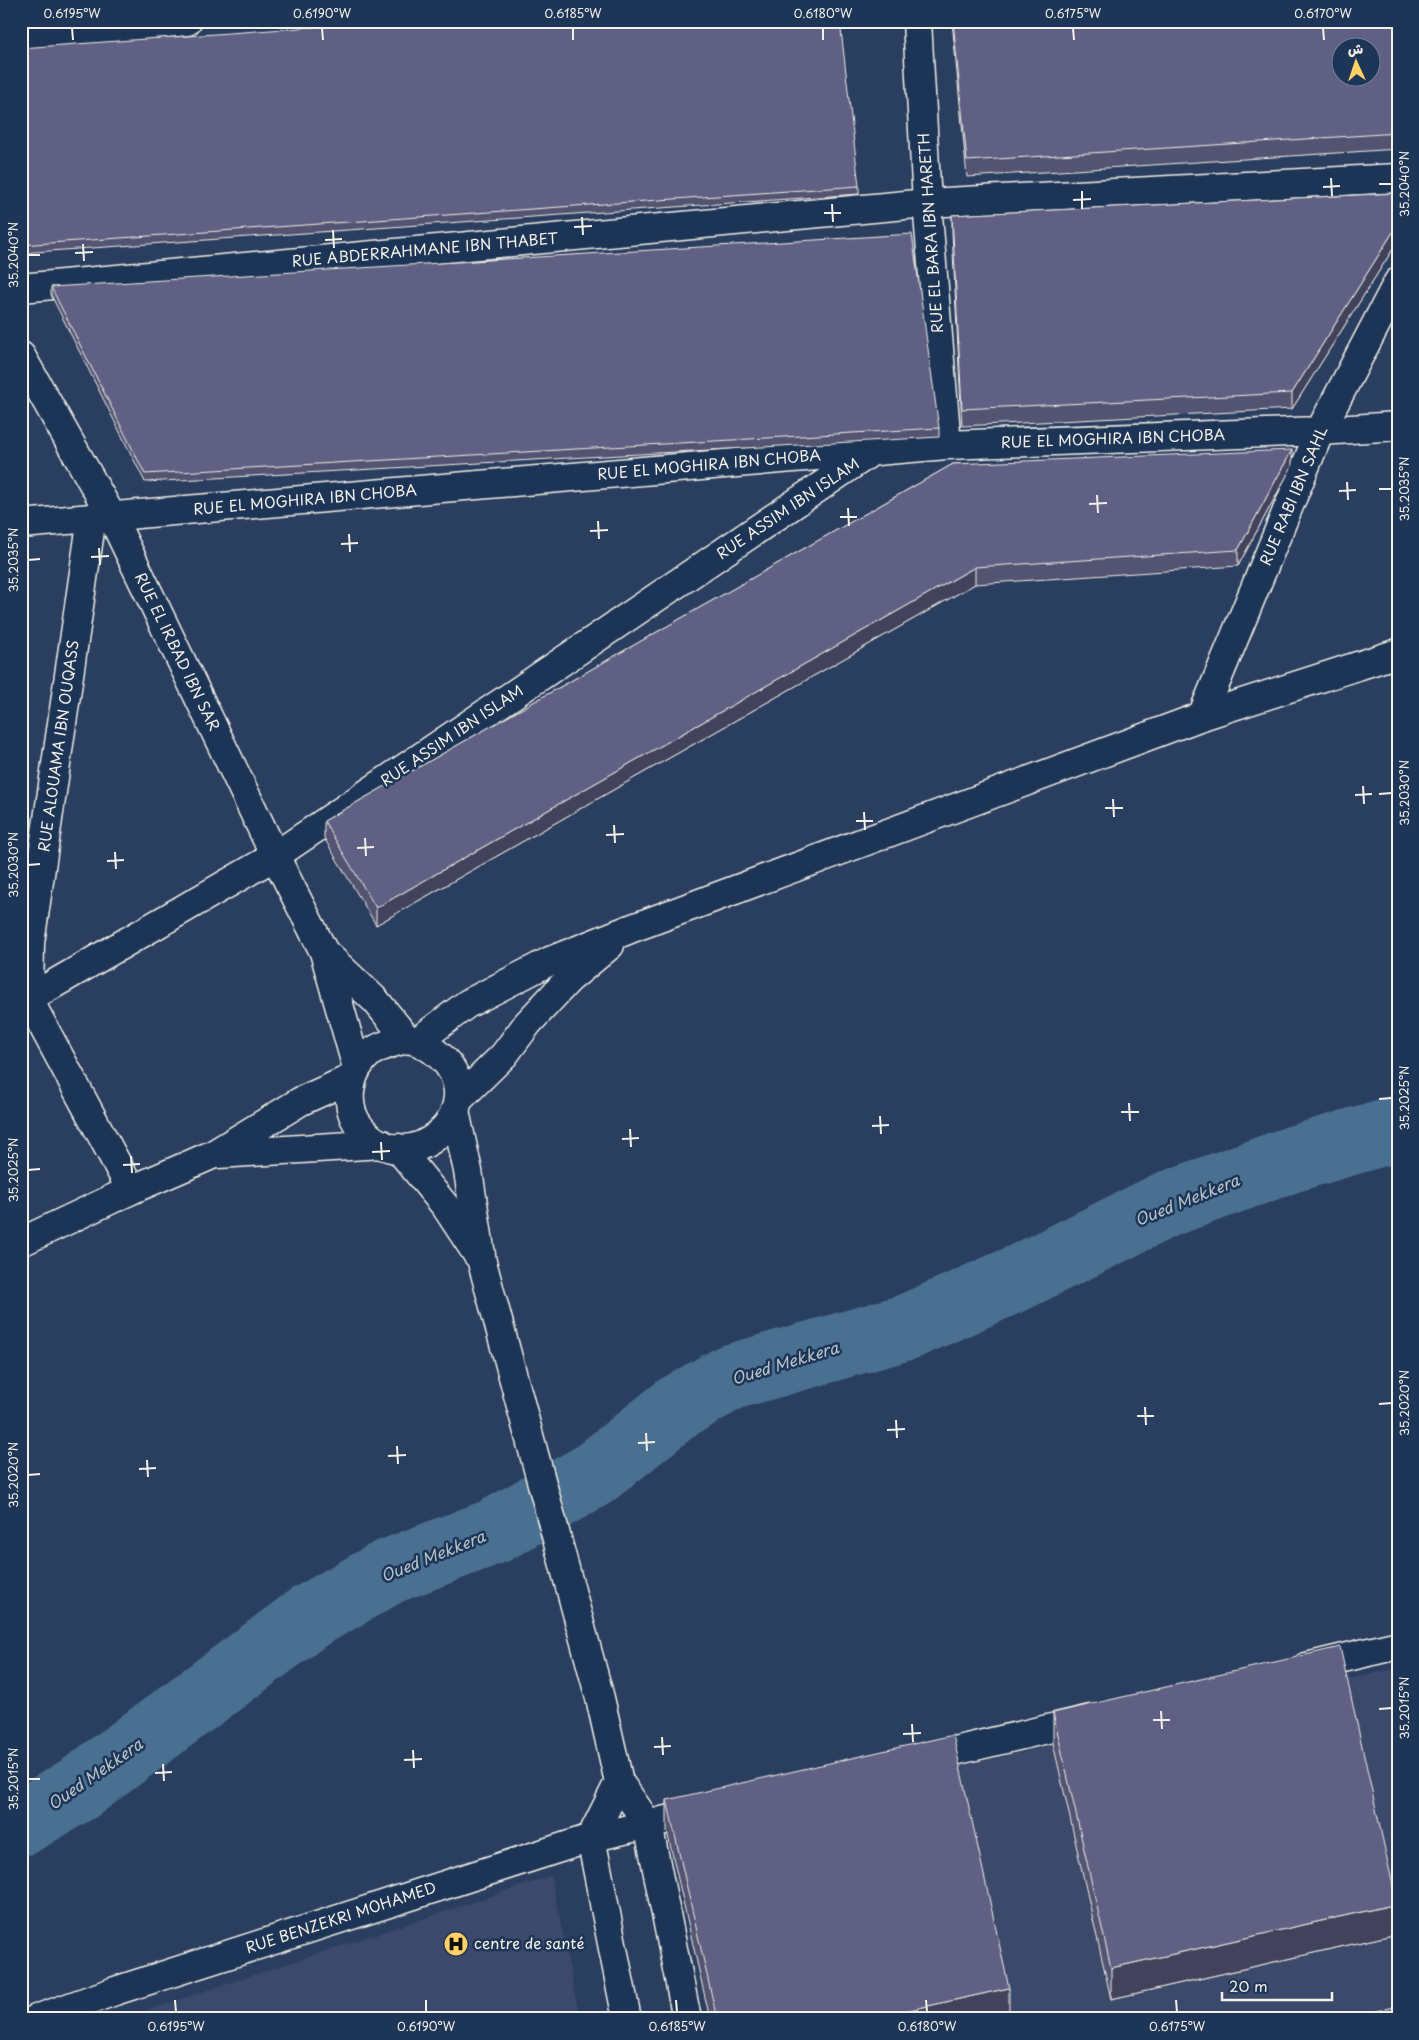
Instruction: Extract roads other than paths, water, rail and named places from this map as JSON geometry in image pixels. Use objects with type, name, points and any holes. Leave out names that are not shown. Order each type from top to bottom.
[{"type":"street","points":[[21,37],[187,21]]},
{"type":"street","name":"RUE EL BARA IBN HARETH","points":[[918,21],[927,203],[947,445]]},
{"type":"street","name":"RUE ABDERRAHMANE IBN THABET","points":[[21,288],[927,203],[1398,178]]},
{"type":"street","name":"RUE RABI IBN SAHL","points":[[1202,716],[1320,431],[1398,282]]},
{"type":"street","name":"RUE EL IRBAD IBN SAR","points":[[21,356],[324,952]]},
{"type":"street","name":"RUE EL MOGHIRA IBN CHOBA","points":[[21,524],[947,445],[1320,431],[1398,426]]},
{"type":"street","name":"RUE ASSIM IBN ISLAM","points":[[25,1001],[275,856],[873,451]]},
{"type":"street","name":"RUE ALOUAMA IBN OUQASS","points":[[102,517],[30,943],[25,1001],[130,1190]]},
{"type":"street","points":[[21,1242],[130,1190],[214,1154],[301,1101],[355,1073],[372,1052],[382,1046],[413,1040],[466,1004],[550,961],[630,929],[1202,716],[1398,653]]},
{"type":"street","points":[[214,1154],[390,1146],[413,1148],[433,1140],[449,1124],[456,1106],[504,1055],[528,1023],[569,979],[630,929]]},
{"type":"street","points":[[324,952],[413,1040],[444,1060],[453,1074],[456,1106],[485,1272],[600,1698],[619,1782],[648,1824],[687,2019]]},
{"type":"street","points":[[324,952],[355,1073],[350,1097],[352,1112],[359,1126],[369,1137],[390,1146],[446,1207],[485,1272]]},
{"type":"street","points":[[1282,1673],[1398,1645]]},
{"type":"street","points":[[898,1764],[1109,1714]]},
{"type":"street","points":[[619,1782],[591,1838],[627,2019]]},
{"type":"street","name":"RUE BENZEKRI MOHAMED","points":[[36,2019],[116,1991],[591,1838],[725,1805]]},
{"type":"waterway","name":"Oued Mekkera","points":[[21,1823],[80,1788],[309,1617],[388,1572],[495,1531],[593,1475],[678,1407],[731,1377],[907,1327],[1018,1278],[1165,1205],[1293,1159],[1398,1128]]},
{"type":"place","name":"centre de santé","points":[[456,1944]]}]
